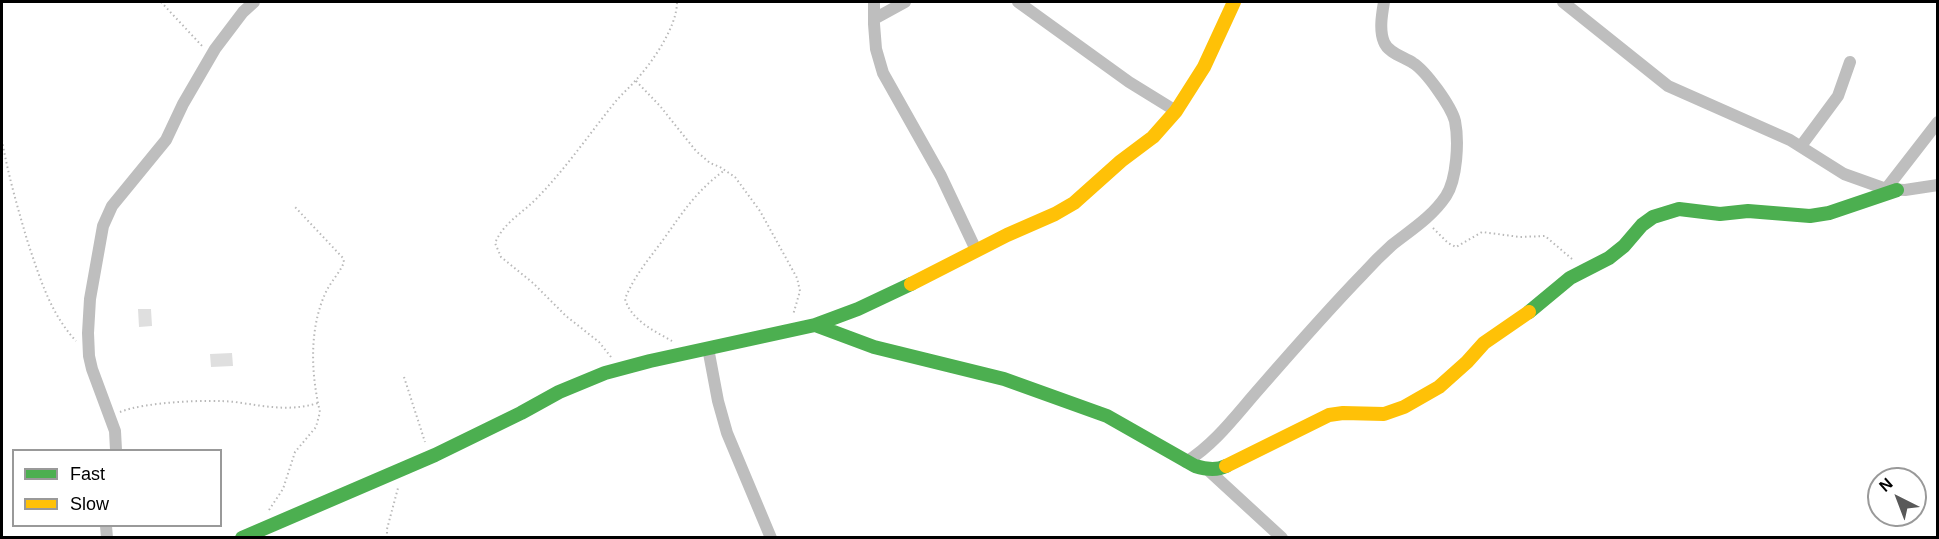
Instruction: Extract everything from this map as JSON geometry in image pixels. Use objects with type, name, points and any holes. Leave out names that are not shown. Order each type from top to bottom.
[{"type":"street","points":[[116,449],[116,436],[89,356],[90,299],[103,226],[106,217],[126,188],[166,140],[183,104],[239,7],[254,2]]},
{"type":"street","points":[[874,2],[876,48],[883,73],[941,176],[976,250]]},
{"type":"street","points":[[874,19],[905,2]]},
{"type":"street","points":[[1018,2],[1129,82],[1176,111]]},
{"type":"street","points":[[242,537],[430,456],[521,413],[559,392],[620,369],[815,325],[858,309],[976,250],[1055,214],[1074,203],[1121,161],[1153,137],[1176,111],[1204,68],[1234,2]]},
{"type":"street","points":[[1186,462],[1204,450],[1229,425],[1328,311],[1393,245],[1425,220],[1447,194],[1453,175],[1457,134],[1454,118],[1425,74],[1384,43],[1382,15],[1384,2]]},
{"type":"street","points":[[1563,2],[1668,86],[1801,146],[1844,174],[1892,190]]},
{"type":"street","points":[[1801,146],[1838,96],[1850,62]]},
{"type":"street","points":[[1892,190],[1938,122]]},
{"type":"street","points":[[815,325],[874,347],[1004,379],[1107,416],[1186,462],[1207,469],[1222,468],[1335,413],[1384,414],[1420,398],[1450,379],[1484,343],[1528,313],[1570,278],[1610,258],[1648,220],[1674,210],[1720,214],[1748,211],[1820,215],[1892,190],[1938,185]]},
{"type":"street","points":[[702,349],[727,433],[771,537]]},
{"type":"street","points":[[1207,469],[1282,537]]},
{"type":"path","points":[[160,2],[211,56]]},
{"type":"path","points":[[620,369],[598,342],[501,257],[495,243],[500,232],[538,196],[583,145],[618,99],[636,81],[668,33],[675,17],[677,2]]},
{"type":"path","points":[[636,81],[703,158],[725,170],[740,183],[760,211],[797,278],[800,291],[792,319],[781,332]]},
{"type":"path","points":[[2,140],[17,207],[48,300],[62,325],[89,356]]},
{"type":"path","points":[[702,349],[680,346],[642,323],[627,307],[625,299],[643,265],[687,204],[704,186],[725,170]]},
{"type":"path","points":[[257,531],[283,489],[294,452],[318,422],[320,412],[313,351],[315,328],[326,292],[344,262],[343,258],[295,207]]},
{"type":"path","points":[[1425,220],[1442,238],[1456,248],[1482,232],[1520,237],[1545,236],[1586,270]]},
{"type":"path","points":[[404,377],[430,456]]},
{"type":"path","points":[[109,416],[131,407],[149,404],[232,402],[286,409],[318,403]]},
{"type":"path","points":[[387,537],[387,529],[403,468]]},
{"type":"building","points":[[138,309],[151,309],[152,326],[139,327]]},
{"type":"building","points":[[232,353],[233,366],[211,367],[210,354]]},
{"type":"traffic: fast","points":[[1529,312],[1570,278],[1609,258],[1653,217],[1679,209],[1720,214],[1748,211],[1810,216],[1829,213],[1897,190]]},
{"type":"traffic: fast","points":[[242,538],[435,455],[559,392],[605,373],[815,325],[858,309],[911,284]]},
{"type":"traffic: fast","points":[[815,325],[874,347],[1004,379],[1107,416],[1195,466],[1210,469],[1226,466]]},
{"type":"traffic: slow","points":[[911,284],[1074,203],[1121,161],[1153,137],[1176,111],[1204,67],[1234,2]]},
{"type":"traffic: slow","points":[[1226,466],[1329,415],[1384,414],[1404,407],[1439,387],[1484,343],[1529,312]]}]
